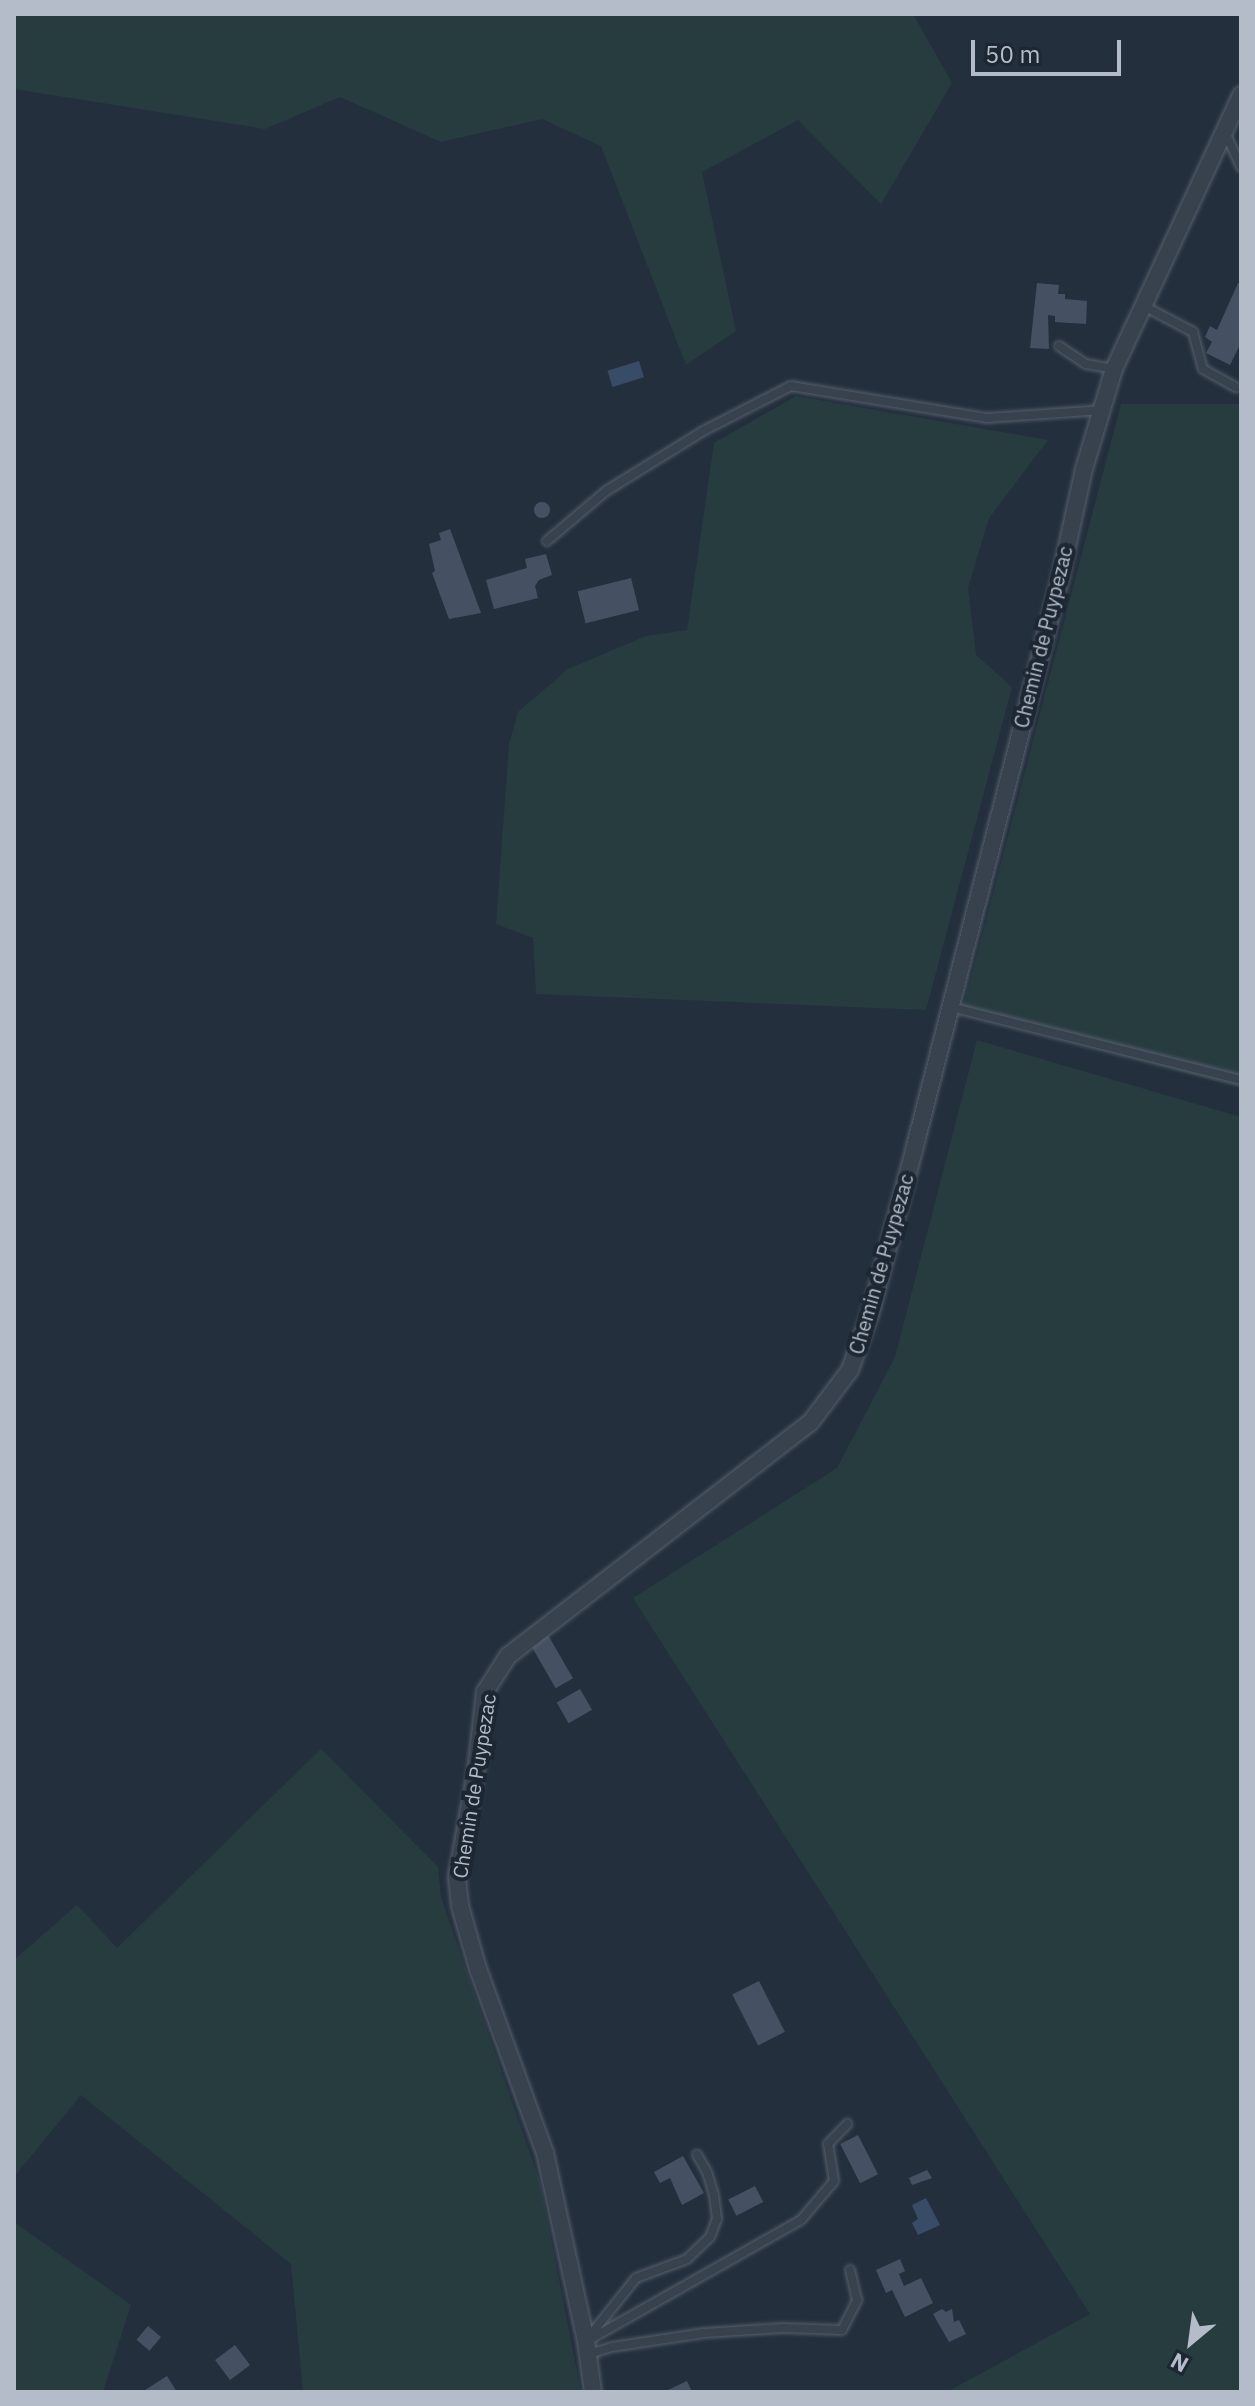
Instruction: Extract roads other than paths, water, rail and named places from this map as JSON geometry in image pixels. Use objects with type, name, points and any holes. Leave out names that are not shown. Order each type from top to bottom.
[{"type":"street","name":"Chemin de Puypezac","points":[[593,2392],[587,2348],[545,2153],[478,1969],[460,1906],[457,1876],[476,1771],[485,1692],[508,1656],[810,1423],[850,1370],[871,1311],[1060,579],[1084,469],[1114,369],[1141,304],[1216,154],[1241,95]]},
{"type":"lane","points":[[1224,129],[1241,167]]},
{"type":"lane","points":[[1141,304],[1193,332],[1203,369],[1236,387]]},
{"type":"lane","points":[[1059,346],[1086,364],[1114,369]]},
{"type":"lane","points":[[547,541],[606,491],[703,431],[791,386],[987,418],[1104,410]]},
{"type":"lane","points":[[948,1007],[1241,1080]]},
{"type":"lane","points":[[587,2348],[801,2220],[834,2181],[828,2144],[847,2124]]},
{"type":"lane","points":[[587,2348],[636,2278],[687,2259],[710,2237],[717,2219],[714,2195],[707,2172],[697,2155]]},
{"type":"lane","points":[[587,2348],[704,2333],[783,2328],[842,2330],[857,2300],[850,2270]]},
{"type":"water","points":[[639,361],[644,377],[612,387],[607,371]]},
{"type":"water","points":[[926,2198],[940,2225],[918,2235],[912,2223],[918,2219],[912,2205]]}]
